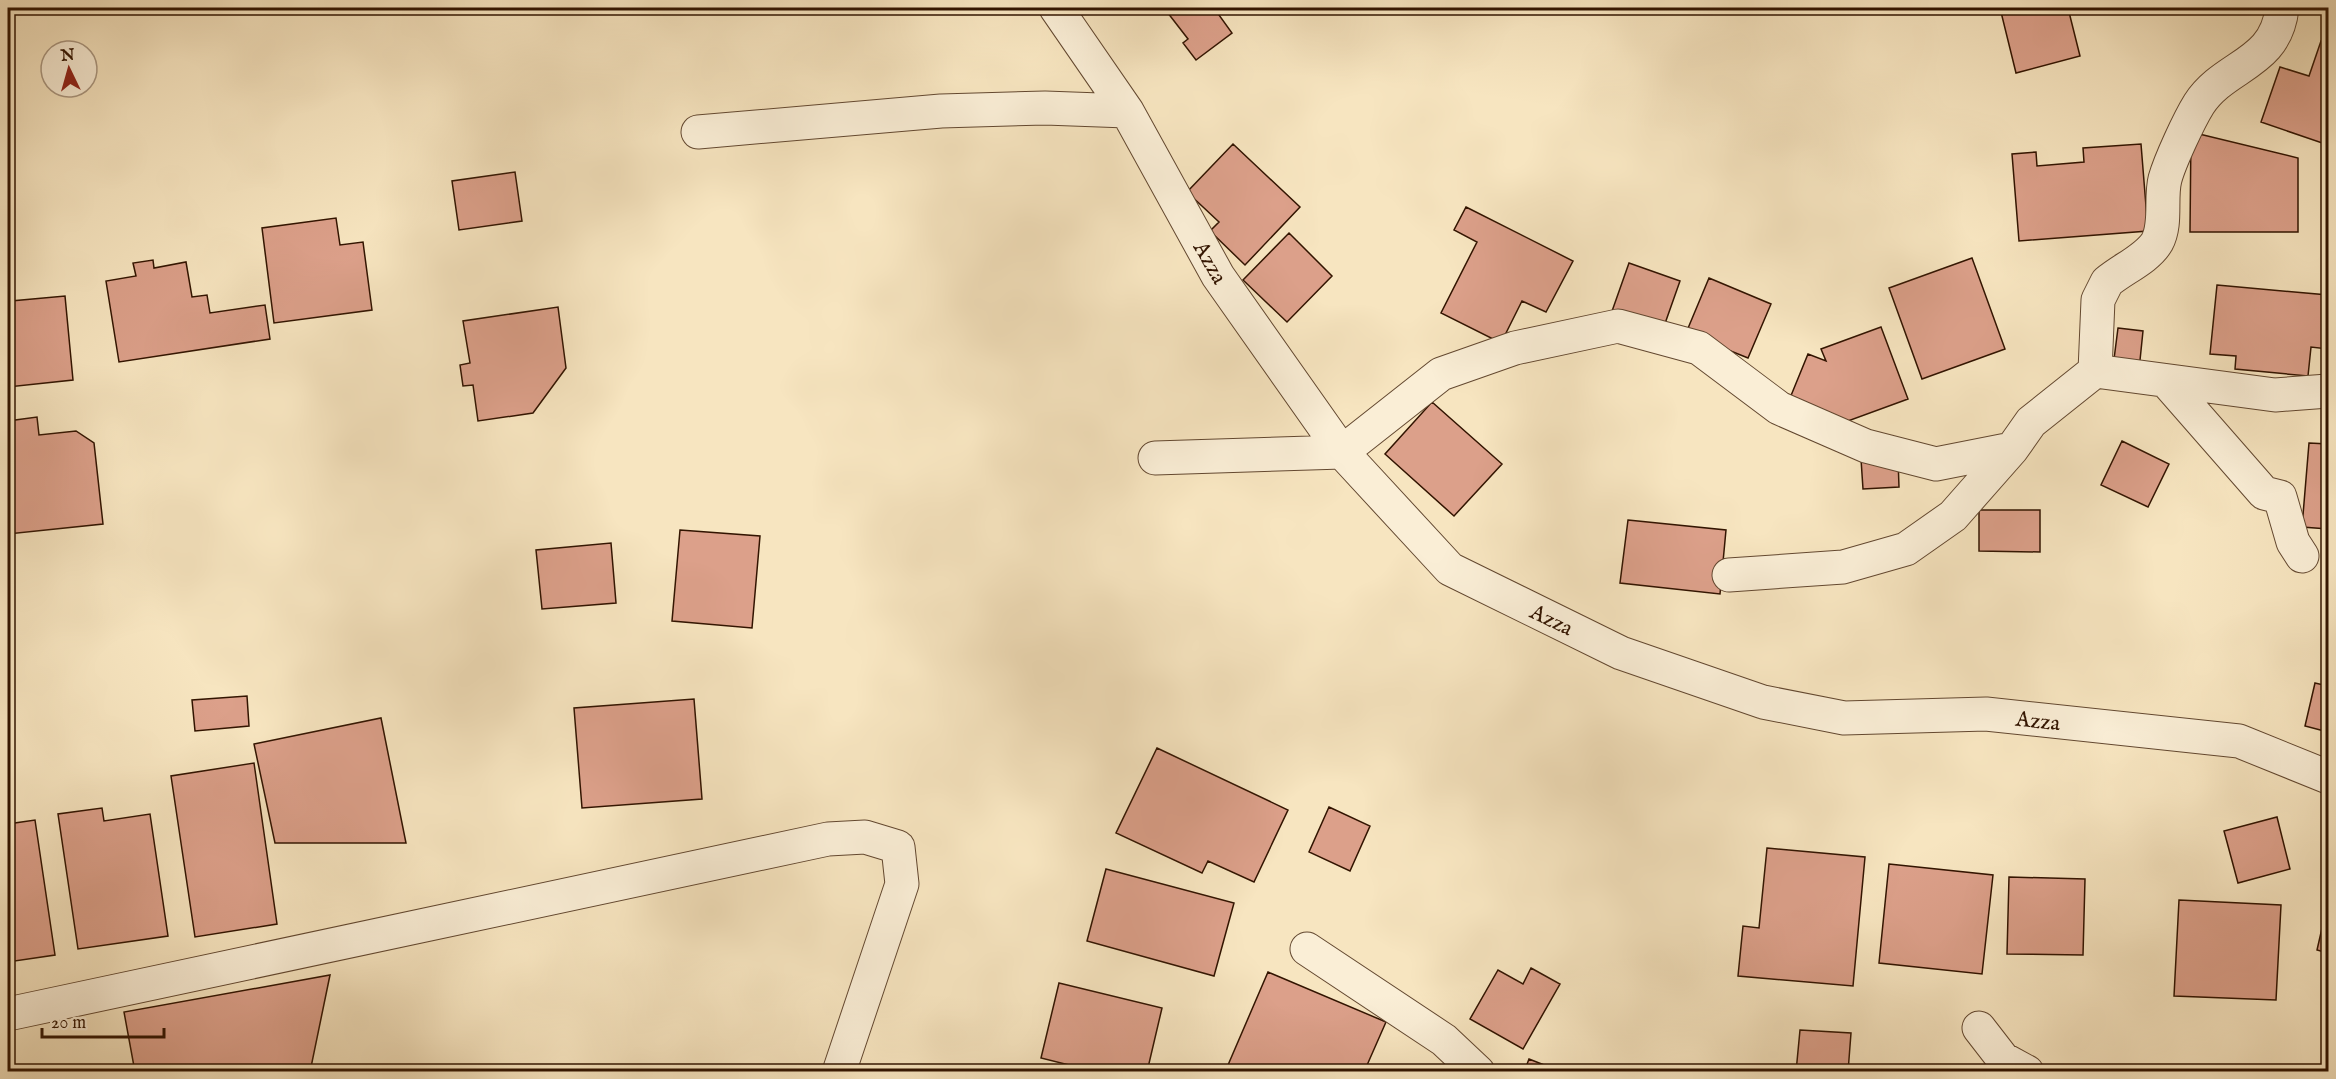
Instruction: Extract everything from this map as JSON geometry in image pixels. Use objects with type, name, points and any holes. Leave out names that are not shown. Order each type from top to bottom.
[{"type":"street","name":"Azza","points":[[1056,8],[1127,111],[1218,276],[1342,452],[1450,569],[1621,652],[1763,702],[1844,718],[1986,714],[2239,741],[2328,777]]},
{"type":"street","points":[[2095,371],[2098,300],[2101,290],[2107,282],[2155,244],[2160,234],[2165,179],[2197,108],[2211,92],[2266,48],[2277,33],[2282,8]]},
{"type":"street","points":[[698,132],[941,111],[1046,108],[1127,111]]},
{"type":"street","points":[[1155,458],[1342,452],[1441,374],[1515,348],[1617,326],[1699,348],[1779,408],[1866,446],[1936,464],[2012,449]]},
{"type":"street","points":[[1729,575],[1843,567],[1906,549],[1953,516],[2012,449],[2031,422],[2095,371],[2275,396],[2328,391]]},
{"type":"street","points":[[2166,381],[2264,493],[2280,497],[2293,542],[2302,556]]},
{"type":"street","points":[[8,1014],[828,839],[865,837],[898,847],[902,884],[839,1071]]},
{"type":"street","points":[[1307,949],[1444,1040],[1478,1071]]},
{"type":"street","points":[[1979,1028],[2003,1059],[2027,1071]]},
{"type":"building","points":[[1164,8],[1214,8],[1232,33],[1196,60],[1183,43],[1188,39]]},
{"type":"building","points":[[2000,8],[2068,8],[2080,56],[2016,73]]},
{"type":"building","points":[[2173,8],[2227,8],[2226,14]]},
{"type":"building","points":[[2321,41],[2328,44],[2328,145],[2261,122],[2280,67],[2309,76]]},
{"type":"building","points":[[2191,132],[2298,158],[2298,232],[2190,232]]},
{"type":"building","points":[[1233,144],[1300,207],[1245,265],[1210,231],[1219,222],[1187,192]]},
{"type":"building","points":[[2141,144],[2148,231],[2019,241],[2012,154],[2036,152],[2037,166],[2084,162],[2083,148]]},
{"type":"building","points":[[515,172],[522,221],[459,230],[452,181]]},
{"type":"building","points":[[1466,207],[1573,261],[1546,312],[1522,301],[1501,343],[1441,313],[1477,242],[1454,230]]},
{"type":"building","points":[[336,218],[340,245],[363,242],[372,310],[274,323],[262,228]]},
{"type":"building","points":[[1289,233],[1332,276],[1287,322],[1243,280]]},
{"type":"building","points":[[1972,258],[2005,349],[1922,379],[1889,288]]},
{"type":"building","points":[[153,260],[154,268],[186,262],[192,297],[207,295],[210,313],[265,305],[270,339],[119,362],[106,281],[136,276],[133,263]]},
{"type":"building","points":[[1629,263],[1680,281],[1662,332],[1611,314]]},
{"type":"building","points":[[1709,278],[1771,304],[1748,358],[1686,333]]},
{"type":"building","points":[[2217,285],[2328,295],[2328,349],[2311,347],[2308,376],[2235,369],[2236,356],[2210,354]]},
{"type":"building","points":[[65,296],[73,380],[8,387],[8,309],[12,308],[11,301]]},
{"type":"building","points":[[558,307],[566,368],[533,413],[478,421],[473,385],[463,386],[460,365],[470,363],[463,321]]},
{"type":"building","points":[[1881,327],[1908,399],[1848,421],[1790,398],[1808,354],[1826,361],[1821,349]]},
{"type":"building","points":[[2118,328],[2143,331],[2139,370],[2113,367]]},
{"type":"building","points":[[1432,402],[1502,464],[1454,516],[1385,454]]},
{"type":"building","points":[[37,417],[39,435],[76,431],[94,443],[103,524],[8,534],[8,421]]},
{"type":"building","points":[[2122,441],[2169,464],[2148,507],[2101,485]]},
{"type":"building","points":[[2309,443],[2328,444],[2328,529],[2302,527]]},
{"type":"building","points":[[1898,458],[1899,487],[1863,489],[1861,459]]},
{"type":"building","points":[[1979,510],[2040,510],[2040,552],[1979,551]]},
{"type":"building","points":[[1628,520],[1726,530],[1720,594],[1620,583]]},
{"type":"building","points":[[680,530],[760,536],[752,628],[672,621]]},
{"type":"building","points":[[611,543],[616,603],[542,609],[536,550]]},
{"type":"building","points":[[2315,683],[2328,686],[2328,732],[2305,726]]},
{"type":"building","points":[[247,696],[249,726],[195,731],[192,700]]},
{"type":"building","points":[[694,699],[702,799],[582,808],[574,708]]},
{"type":"building","points":[[381,718],[406,843],[275,843],[254,744]]},
{"type":"building","points":[[1157,748],[1288,810],[1254,882],[1208,861],[1202,873],[1116,833]]},
{"type":"building","points":[[254,763],[277,924],[195,937],[171,776]]},
{"type":"building","points":[[1329,807],[1370,826],[1350,871],[1309,852]]},
{"type":"building","points":[[102,808],[104,821],[150,814],[168,936],[78,949],[58,814]]},
{"type":"building","points":[[2277,817],[2290,869],[2238,883],[2224,831]]},
{"type":"building","points":[[35,820],[55,955],[8,962],[8,824]]},
{"type":"building","points":[[1767,848],[1865,857],[1853,986],[1738,976],[1743,926],[1759,928]]},
{"type":"building","points":[[1889,864],[1993,875],[1982,974],[1879,963]]},
{"type":"building","points":[[1106,869],[1234,903],[1214,976],[1087,941]]},
{"type":"building","points":[[2009,877],[2085,879],[2083,955],[2007,954]]},
{"type":"building","points":[[2179,900],[2281,905],[2276,1000],[2174,996]]},
{"type":"building","points":[[2328,902],[2328,953],[2317,950]]},
{"type":"building","points":[[1531,968],[1560,984],[1523,1049],[1470,1019],[1498,970],[1523,984]]},
{"type":"building","points":[[1268,972],[1386,1022],[1364,1072],[1225,1072]]},
{"type":"building","points":[[330,975],[310,1072],[135,1072],[124,1012]]},
{"type":"building","points":[[1059,983],[1162,1008],[1147,1072],[1097,1072],[1041,1058]]},
{"type":"building","points":[[1800,1030],[1851,1033],[1848,1072],[1796,1072]]},
{"type":"building","points":[[1529,1059],[1562,1072],[1524,1072]]}]
